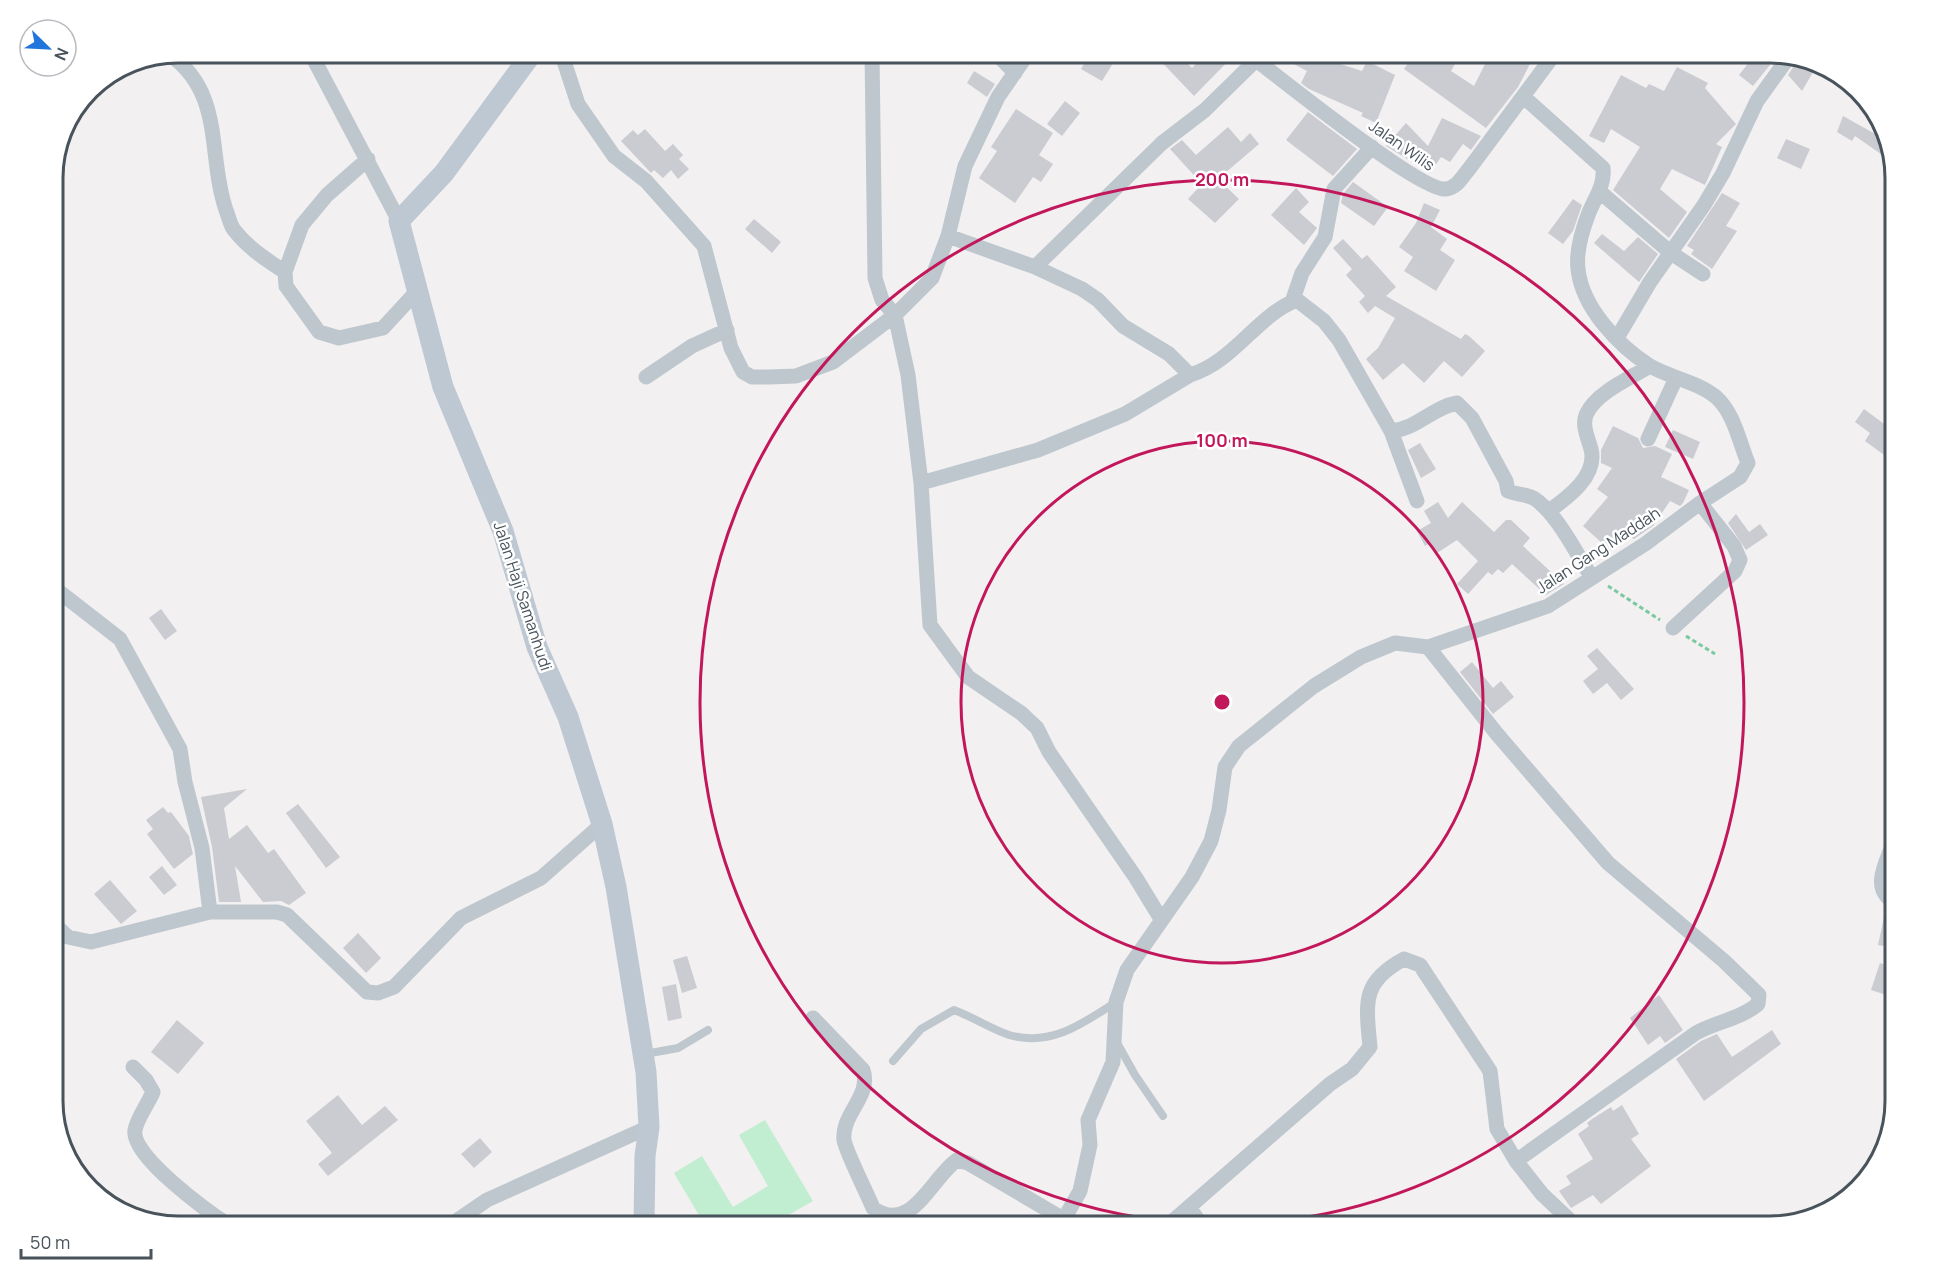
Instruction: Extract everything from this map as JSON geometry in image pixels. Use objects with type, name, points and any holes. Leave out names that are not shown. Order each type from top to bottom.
[{"type":"street","points":[[178,63],[191,76],[208,106],[221,195],[233,230],[256,253],[285,272]]},
{"type":"street","points":[[316,63],[399,221],[444,173],[525,63]]},
{"type":"street","points":[[565,63],[578,104],[614,156],[646,181],[704,246],[731,348],[743,372],[752,377],[796,375],[833,362],[895,315],[932,278],[948,236],[965,166],[998,97],[1022,63]]},
{"type":"street","points":[[872,63],[875,278],[882,300],[895,315],[908,375],[921,483],[930,625],[968,678],[1021,713],[1037,728],[1049,752],[1136,878],[1161,919]]},
{"type":"street","points":[[1005,63],[1015,73]]},
{"type":"street","points":[[1035,267],[1162,143],[1205,110],[1248,63]]},
{"type":"street","name":"Jalan Wilis","points":[[1263,63],[1372,147],[1431,186],[1444,189],[1455,187],[1525,98],[1549,63]]},
{"type":"street","points":[[1617,338],[1650,282],[1723,173],[1757,101],[1784,64]]},
{"type":"street","name":"Jalan Gang Maddah","points":[[1067,1216],[1080,1191],[1090,1145],[1088,1120],[1113,1062],[1116,1040],[1116,1002],[1127,970],[1192,877],[1211,840],[1219,810],[1225,767],[1239,746],[1314,686],[1361,657],[1395,643],[1428,647],[1548,606],[1591,576],[1645,544],[1700,503],[1740,477],[1748,463],[1727,410],[1716,397],[1650,366],[1617,338],[1585,297],[1578,268],[1587,217],[1604,181],[1603,168],[1525,98]]},
{"type":"street","points":[[1292,302],[1302,273],[1325,237],[1334,189],[1372,147]]},
{"type":"street","points":[[368,159],[327,195],[302,225],[285,272],[289,292],[319,332],[339,338],[383,328],[418,290]]},
{"type":"street","points":[[1599,191],[1671,253],[1703,274]]},
{"type":"street","name":"Jalan Haji Samanhudi","points":[[399,221],[443,387],[503,531],[537,647],[568,717],[602,824],[616,887],[644,1054],[649,1127],[645,1156],[644,1216]]},
{"type":"street","points":[[948,236],[1035,267],[1082,289],[1098,300],[1123,326],[1169,354],[1190,375]]},
{"type":"street","points":[[921,483],[1038,450],[1125,414],[1190,375],[1205,370],[1297,300],[1324,321],[1339,340],[1391,431],[1418,501]]},
{"type":"street","points":[[646,377],[692,346],[727,330]]},
{"type":"street","points":[[1549,511],[1565,499],[1584,479],[1592,464],[1585,415],[1594,401],[1650,366]]},
{"type":"street","points":[[1648,439],[1677,378]]},
{"type":"street","points":[[1391,431],[1401,430],[1426,418],[1441,406],[1457,403],[1472,418],[1506,481],[1508,491],[1518,496],[1534,497],[1549,511],[1591,576]]},
{"type":"street","points":[[1673,628],[1735,571],[1740,560],[1734,546],[1700,503]]},
{"type":"street","points":[[63,595],[120,639],[180,748],[185,782],[202,848],[210,912]]},
{"type":"street","points":[[1428,647],[1497,734],[1608,863],[1724,961],[1759,995],[1758,1004],[1750,1011],[1714,1023],[1696,1033],[1516,1161]]},
{"type":"street","points":[[63,932],[68,937],[91,942],[210,912],[263,910],[287,915],[368,992],[378,993],[394,987],[461,918],[541,878],[602,824]]},
{"type":"street","points":[[1885,875],[1881,888],[1885,897]]},
{"type":"street","points":[[1179,1216],[1329,1084],[1352,1069],[1370,1047],[1366,1002],[1371,985],[1387,968],[1404,959],[1420,964],[1490,1071],[1497,1129],[1516,1161],[1542,1194],[1565,1216]]},
{"type":"street","points":[[813,1018],[862,1070],[866,1078],[864,1088],[845,1125],[844,1141],[873,1209],[889,1215],[915,1208],[947,1167],[957,1160],[968,1163],[1052,1216]]},
{"type":"street","points":[[133,1067],[146,1080],[153,1092],[134,1131],[137,1143],[148,1158],[201,1208],[213,1216]]},
{"type":"street","points":[[464,1216],[487,1200],[649,1127]]},
{"type":"street","points":[[1189,1206],[1195,1216]]},
{"type":"lane","points":[[893,1061],[921,1029],[954,1010],[1008,1034],[1037,1040],[1061,1034],[1116,1002]]},
{"type":"lane","points":[[644,1054],[678,1048],[708,1030]]},
{"type":"lane","points":[[1116,1040],[1135,1075],[1163,1116]]},
{"type":"path","points":[[1591,576],[1715,654]]},
{"type":"green space","points":[[765,1120],[813,1201],[787,1216],[699,1216],[674,1173],[702,1156],[733,1207],[768,1186],[739,1135]]},
{"type":"building","points":[[1085,63],[1113,63],[1102,81],[1081,69]]},
{"type":"building","points":[[1162,63],[1187,63],[1192,68],[1197,63],[1226,63],[1194,96]]},
{"type":"building","points":[[1292,63],[1337,63],[1362,71],[1366,63],[1371,63],[1395,75],[1376,123],[1361,116],[1363,113],[1309,89],[1301,83],[1307,71]]},
{"type":"building","points":[[1408,63],[1456,63],[1451,71],[1474,86],[1486,63],[1530,64],[1518,87],[1486,128],[1404,69]]},
{"type":"building","points":[[1748,63],[1771,63],[1753,86],[1739,75]]},
{"type":"building","points":[[1794,66],[1813,72],[1802,91],[1788,75]]},
{"type":"building","points":[[1677,67],[1708,83],[1705,88],[1736,124],[1716,144],[1722,147],[1705,185],[1672,169],[1660,189],[1687,212],[1669,238],[1613,190],[1640,147],[1611,129],[1604,143],[1589,136],[1621,75],[1646,88],[1649,84],[1664,91]]},
{"type":"building","points":[[974,71],[995,84],[987,97],[967,83]]},
{"type":"building","points":[[1065,101],[1080,113],[1062,136],[1047,124]]},
{"type":"building","points":[[1016,109],[1053,133],[1039,155],[1053,164],[1041,182],[1033,177],[1015,203],[979,178],[997,151],[991,147]]},
{"type":"building","points":[[1308,112],[1357,149],[1333,176],[1286,140]]},
{"type":"building","points":[[1843,116],[1876,135],[1883,155],[1855,136],[1852,141],[1837,132]]},
{"type":"building","points":[[1442,118],[1481,136],[1471,150],[1463,144],[1450,162],[1441,157],[1430,173],[1386,146],[1406,123],[1428,146]]},
{"type":"building","points":[[1228,127],[1241,142],[1250,133],[1259,144],[1218,179],[1239,199],[1215,223],[1188,199],[1202,184],[1170,149],[1182,140],[1196,155]]},
{"type":"building","points":[[645,129],[665,151],[673,144],[683,155],[679,159],[689,169],[678,179],[671,170],[663,178],[654,170],[651,173],[621,141],[633,130],[638,135]]},
{"type":"building","points":[[1786,139],[1810,149],[1801,169],[1777,158]]},
{"type":"building","points":[[1353,182],[1388,207],[1374,226],[1341,203],[1343,194]]},
{"type":"building","points":[[1296,188],[1309,202],[1299,212],[1317,228],[1304,245],[1271,215]]},
{"type":"building","points":[[1722,193],[1740,203],[1726,226],[1737,231],[1712,269],[1691,254],[1694,250],[1687,246]]},
{"type":"building","points":[[1573,199],[1582,205],[1573,231],[1563,244],[1548,233]]},
{"type":"building","points":[[1424,203],[1440,210],[1431,227],[1447,239],[1440,250],[1455,260],[1436,291],[1404,271],[1413,257],[1399,247],[1416,223]]},
{"type":"building","points":[[754,219],[781,242],[772,253],[745,229]]},
{"type":"building","points":[[1602,234],[1624,251],[1638,237],[1658,254],[1639,282],[1594,243]]},
{"type":"building","points":[[1343,239],[1362,259],[1367,255],[1396,287],[1386,296],[1461,339],[1465,334],[1469,336],[1485,351],[1462,377],[1444,361],[1424,383],[1403,363],[1383,380],[1366,359],[1378,348],[1395,318],[1375,306],[1368,313],[1359,302],[1365,296],[1346,275],[1352,269],[1333,248]]},
{"type":"building","points":[[1864,409],[1885,425],[1885,456],[1865,441],[1870,433],[1855,422]]},
{"type":"building","points":[[1613,426],[1638,438],[1643,448],[1655,446],[1672,454],[1661,477],[1689,490],[1680,506],[1670,501],[1653,526],[1634,539],[1627,534],[1611,551],[1583,526],[1608,497],[1597,489],[1612,468],[1601,463],[1601,450]]},
{"type":"building","points":[[1673,430],[1700,442],[1693,459],[1665,447]]},
{"type":"building","points":[[1420,443],[1436,469],[1421,478],[1408,450]]},
{"type":"building","points":[[1438,502],[1448,518],[1462,502],[1494,532],[1506,520],[1511,520],[1530,538],[1523,546],[1564,584],[1546,595],[1512,564],[1503,573],[1498,569],[1492,575],[1488,572],[1468,594],[1457,584],[1478,561],[1457,540],[1437,553],[1430,543],[1425,546],[1417,531],[1431,523],[1424,511]]},
{"type":"building","points":[[1736,514],[1749,532],[1760,524],[1768,535],[1746,550],[1728,523]]},
{"type":"building","points":[[161,609],[177,631],[165,640],[149,618]]},
{"type":"building","points":[[1597,648],[1634,689],[1621,700],[1607,683],[1593,694],[1583,681],[1598,669],[1587,656]]},
{"type":"building","points":[[1472,662],[1493,688],[1501,681],[1514,697],[1493,714],[1460,672]]},
{"type":"building","points":[[247,789],[224,808],[229,839],[247,825],[268,853],[274,849],[306,893],[289,905],[281,901],[263,902],[235,866],[241,902],[219,902],[212,847],[201,797]]},
{"type":"building","points":[[298,804],[340,857],[326,868],[286,813]]},
{"type":"building","points":[[163,807],[168,813],[171,812],[189,836],[193,854],[174,869],[147,834],[153,829],[146,820]]},
{"type":"building","points":[[162,866],[177,885],[164,895],[149,877]]},
{"type":"building","points":[[110,880],[137,911],[121,924],[94,894]]},
{"type":"building","points":[[1885,913],[1885,946],[1878,945]]},
{"type":"building","points":[[358,933],[381,958],[366,973],[343,948]]},
{"type":"building","points":[[687,956],[697,988],[682,993],[673,960]]},
{"type":"building","points":[[1880,963],[1885,965],[1885,995],[1871,990]]},
{"type":"building","points":[[676,984],[682,1018],[668,1021],[662,987]]},
{"type":"building","points":[[1659,995],[1683,1030],[1665,1043],[1660,1036],[1648,1045],[1630,1018]]},
{"type":"building","points":[[177,1020],[204,1043],[178,1074],[151,1052]]},
{"type":"building","points":[[1772,1030],[1781,1044],[1704,1101],[1676,1059],[1701,1041],[1717,1034],[1732,1057]]},
{"type":"building","points":[[338,1095],[362,1125],[385,1106],[398,1120],[328,1176],[318,1164],[332,1153],[306,1121]]},
{"type":"building","points":[[1622,1105],[1639,1134],[1631,1139],[1651,1166],[1601,1204],[1593,1195],[1571,1208],[1559,1191],[1571,1184],[1566,1176],[1593,1159],[1578,1134],[1589,1126],[1587,1123],[1592,1119],[1611,1107],[1613,1111]]},
{"type":"building","points":[[480,1138],[492,1152],[474,1168],[461,1154]]}]
